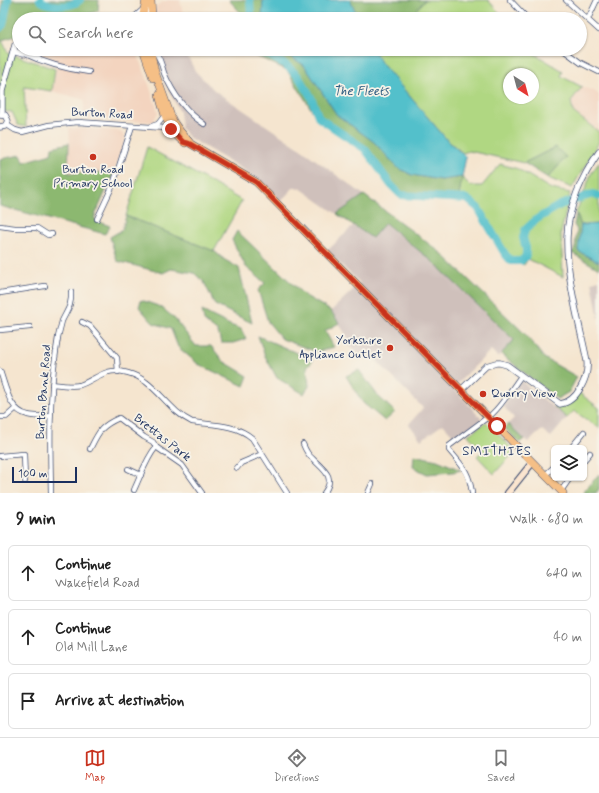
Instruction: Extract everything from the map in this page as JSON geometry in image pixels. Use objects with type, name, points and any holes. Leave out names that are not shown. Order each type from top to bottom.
[{"type":"main road","points":[[148,56],[165,115],[173,132],[183,142],[190,144],[256,182],[461,390],[490,416],[562,492]]},
{"type":"main road","points":[[149,56],[174,123],[190,144]]},
{"type":"main road","points":[[509,493],[532,462]]},
{"type":"street","points":[[510,0],[521,12]]},
{"type":"street","points":[[566,0],[580,12]]},
{"type":"street","points":[[597,0],[588,19],[599,30]]},
{"type":"street","points":[[141,12],[149,3]]},
{"type":"street","points":[[0,127],[7,125],[8,119],[5,115],[1,115],[2,91],[12,56]]},
{"type":"street","points":[[10,63],[19,56]]},
{"type":"street","points":[[31,56],[36,60],[38,59],[64,68],[89,72]]},
{"type":"street","points":[[158,56],[165,74],[182,104],[194,118],[204,124]]},
{"type":"street","points":[[572,56],[581,63],[599,72]]},
{"type":"street","points":[[150,127],[158,124],[165,115]]},
{"type":"street","name":"Burton Road","points":[[7,125],[22,132],[49,125],[78,122],[165,128],[173,132]]},
{"type":"street","points":[[97,219],[114,185],[132,126]]},
{"type":"street","points":[[461,390],[482,370],[491,364],[500,363],[506,365],[560,404],[568,402],[585,380],[588,368],[570,272],[567,236],[572,208],[578,192],[586,172],[599,152]]},
{"type":"street","points":[[0,226],[37,228],[48,235],[52,234]]},
{"type":"street","points":[[0,293],[45,286]]},
{"type":"street","name":"Burton Bank Road","points":[[51,493],[50,416],[52,384],[59,332],[70,306],[69,295]]},
{"type":"street","points":[[84,325],[90,326],[117,358],[118,372]]},
{"type":"street","points":[[0,330],[30,327]]},
{"type":"street","points":[[0,371],[15,409],[26,415],[50,416]]},
{"type":"street","points":[[52,384],[79,385],[108,372],[125,373],[135,376],[146,382],[172,408],[188,420],[192,422],[230,427],[246,433],[252,438],[287,493]]},
{"type":"street","points":[[472,493],[470,478],[449,450],[449,446],[490,416],[501,404],[508,391],[521,376]]},
{"type":"street","points":[[0,417],[6,417],[15,409]]},
{"type":"street","name":"Brettas Park","points":[[90,449],[100,430],[112,421],[119,418],[182,465],[202,493]]},
{"type":"street","points":[[573,445],[584,432]]},
{"type":"street","points":[[303,444],[312,459],[322,466],[329,479],[329,484],[324,493]]},
{"type":"street","points":[[134,490],[148,456],[156,447]]},
{"type":"street","points":[[587,456],[590,453]]},
{"type":"street","points":[[0,456],[24,454],[26,481]]},
{"type":"street","points":[[237,468],[241,463],[262,454]]},
{"type":"street","points":[[128,469],[141,475]]},
{"type":"street","points":[[545,475],[551,470]]},
{"type":"street","points":[[562,492],[568,481]]},
{"type":"street","points":[[368,493],[372,484]]},
{"type":"shaded area","points":[[167,0],[180,0],[183,12],[155,12],[156,6]]},
{"type":"shaded area","points":[[39,56],[138,56],[158,112],[153,122],[83,119],[85,100],[52,91],[57,64]]},
{"type":"shaded area","points":[[160,56],[188,56],[195,71],[215,91],[298,147],[364,195],[337,214],[300,188],[298,189],[294,187],[281,201],[256,177],[188,137],[181,127],[180,112],[165,83]]},
{"type":"shaded area","points":[[582,87],[594,91],[599,95],[599,132],[573,112],[571,101]]},
{"type":"shaded area","name":"Burton Road Primary School","points":[[69,128],[118,131],[122,133],[125,138],[114,172],[67,173],[70,142]]},
{"type":"shaded area","points":[[384,223],[433,262],[514,340],[498,357],[491,350],[453,388],[482,419],[455,437],[443,424],[421,440],[409,424],[423,408],[371,355],[364,360],[347,343],[348,338],[331,311],[360,283],[327,251],[353,226],[372,238]]},
{"type":"shaded area","points":[[599,280],[599,319],[592,282]]},
{"type":"shaded area","points":[[521,381],[567,418],[551,437],[542,430],[528,442],[508,424],[514,418],[504,407],[509,396]]},
{"type":"green space","points":[[2,0],[99,0],[98,11],[95,12],[12,12],[12,37],[2,40],[0,43],[0,13],[2,10]]},
{"type":"green space","points":[[229,0],[263,0],[262,12],[240,12]]},
{"type":"green space","points":[[350,0],[425,0],[414,12],[356,12]]},
{"type":"green space","points":[[425,0],[488,0],[499,12],[414,12]]},
{"type":"green space","points":[[0,36],[8,53],[12,54],[12,56],[17,56],[55,69],[52,91],[24,87],[26,127],[18,125],[12,112],[0,111]]},
{"type":"green space","points":[[256,56],[289,56],[304,65],[337,115],[374,142],[398,168],[412,175],[441,180],[462,177],[459,196],[401,195],[391,185],[365,149],[318,120],[287,70]]},
{"type":"green space","points":[[376,56],[538,56],[563,71],[561,76],[582,87],[571,101],[573,112],[599,132],[599,142],[572,188],[548,178],[566,157],[556,147],[524,163],[469,151],[463,153],[448,141]]},
{"type":"green space","points":[[69,143],[68,173],[114,172],[94,218],[99,222],[110,226],[105,234],[0,206],[0,159],[21,155],[24,162],[51,154],[52,147]]},
{"type":"green space","points":[[147,147],[242,201],[214,251],[126,216]]},
{"type":"green space","points":[[556,147],[566,157],[548,178],[524,163]]},
{"type":"green space","points":[[599,162],[599,224],[581,225],[576,213],[591,174]]},
{"type":"green space","points":[[500,164],[518,169],[551,189],[570,193],[561,233],[563,277],[528,259],[524,265],[509,256],[469,197],[459,196],[462,177],[470,186],[482,186]]},
{"type":"green space","points":[[364,195],[441,253],[526,335],[544,358],[577,377],[569,392],[557,399],[501,354],[514,340],[433,262],[385,223],[372,238],[337,214]]},
{"type":"green space","points":[[576,213],[581,225],[578,251],[599,262],[599,269],[572,253],[575,248],[577,230],[574,225]]},
{"type":"green space","points":[[126,216],[214,251],[225,260],[239,268],[252,323],[215,305],[204,282],[194,273],[171,269],[163,273],[117,261],[110,237],[122,230]]},
{"type":"green space","points":[[237,231],[304,295],[331,311],[339,323],[325,331],[334,347],[317,352],[282,339],[268,322],[258,290],[265,283],[246,267],[232,240]]},
{"type":"green space","points":[[141,300],[161,307],[174,318],[196,346],[211,346],[223,361],[248,376],[244,386],[198,364],[178,347],[171,329],[153,323],[139,307]]},
{"type":"green space","points":[[202,311],[241,329],[246,339],[233,343],[221,343],[218,332],[204,321]]},
{"type":"green space","points":[[258,336],[313,360],[307,367],[309,386],[304,394],[277,378],[265,356]]},
{"type":"green space","points":[[359,370],[378,396],[395,412],[385,421],[363,403],[346,376]]},
{"type":"green space","points":[[578,392],[599,408],[599,428],[574,411],[567,418],[554,407],[564,407]]},
{"type":"green space","points":[[486,422],[515,451],[494,474],[477,456],[483,451],[468,435]]},
{"type":"green space","points":[[508,424],[524,439],[519,443],[504,428]]},
{"type":"green space","points":[[414,455],[437,460],[461,470],[427,474],[413,467]]},
{"type":"green space","points":[[599,474],[599,489],[596,493],[583,493]]},
{"type":"water","points":[[263,0],[350,0],[356,12],[262,12]]},
{"type":"water","name":"The Fleets","points":[[289,56],[377,56],[382,64],[448,141],[466,157],[462,177],[441,180],[412,175],[398,168],[374,142],[337,115],[304,65]]},
{"type":"water","points":[[599,224],[599,262],[578,251],[581,225]]},
{"type":"waterway","points":[[0,28],[3,25],[8,0]]},
{"type":"waterway","points":[[40,0],[48,4],[60,6],[76,3],[80,0]]},
{"type":"waterway","points":[[250,0],[251,12]]},
{"type":"waterway","points":[[270,56],[286,65],[298,76],[311,97],[319,118],[365,149],[391,185],[401,195],[467,199],[478,208],[505,254],[511,261],[521,261],[526,256],[526,248],[523,238],[525,230],[537,219],[560,205],[593,194],[599,196]]},
{"type":"place","name":"Burton Road Primary School","points":[[93,157]]},
{"type":"place","name":"Yorkshire Appliance Outlet","points":[[390,348]]},
{"type":"place","name":"Quarry View","points":[[483,394]]},
{"type":"district","name":"SMITHIES","points":[[497,451]]},
{"type":"route","points":[[171,129],[183,142],[190,144],[256,182],[497,426]]}]
